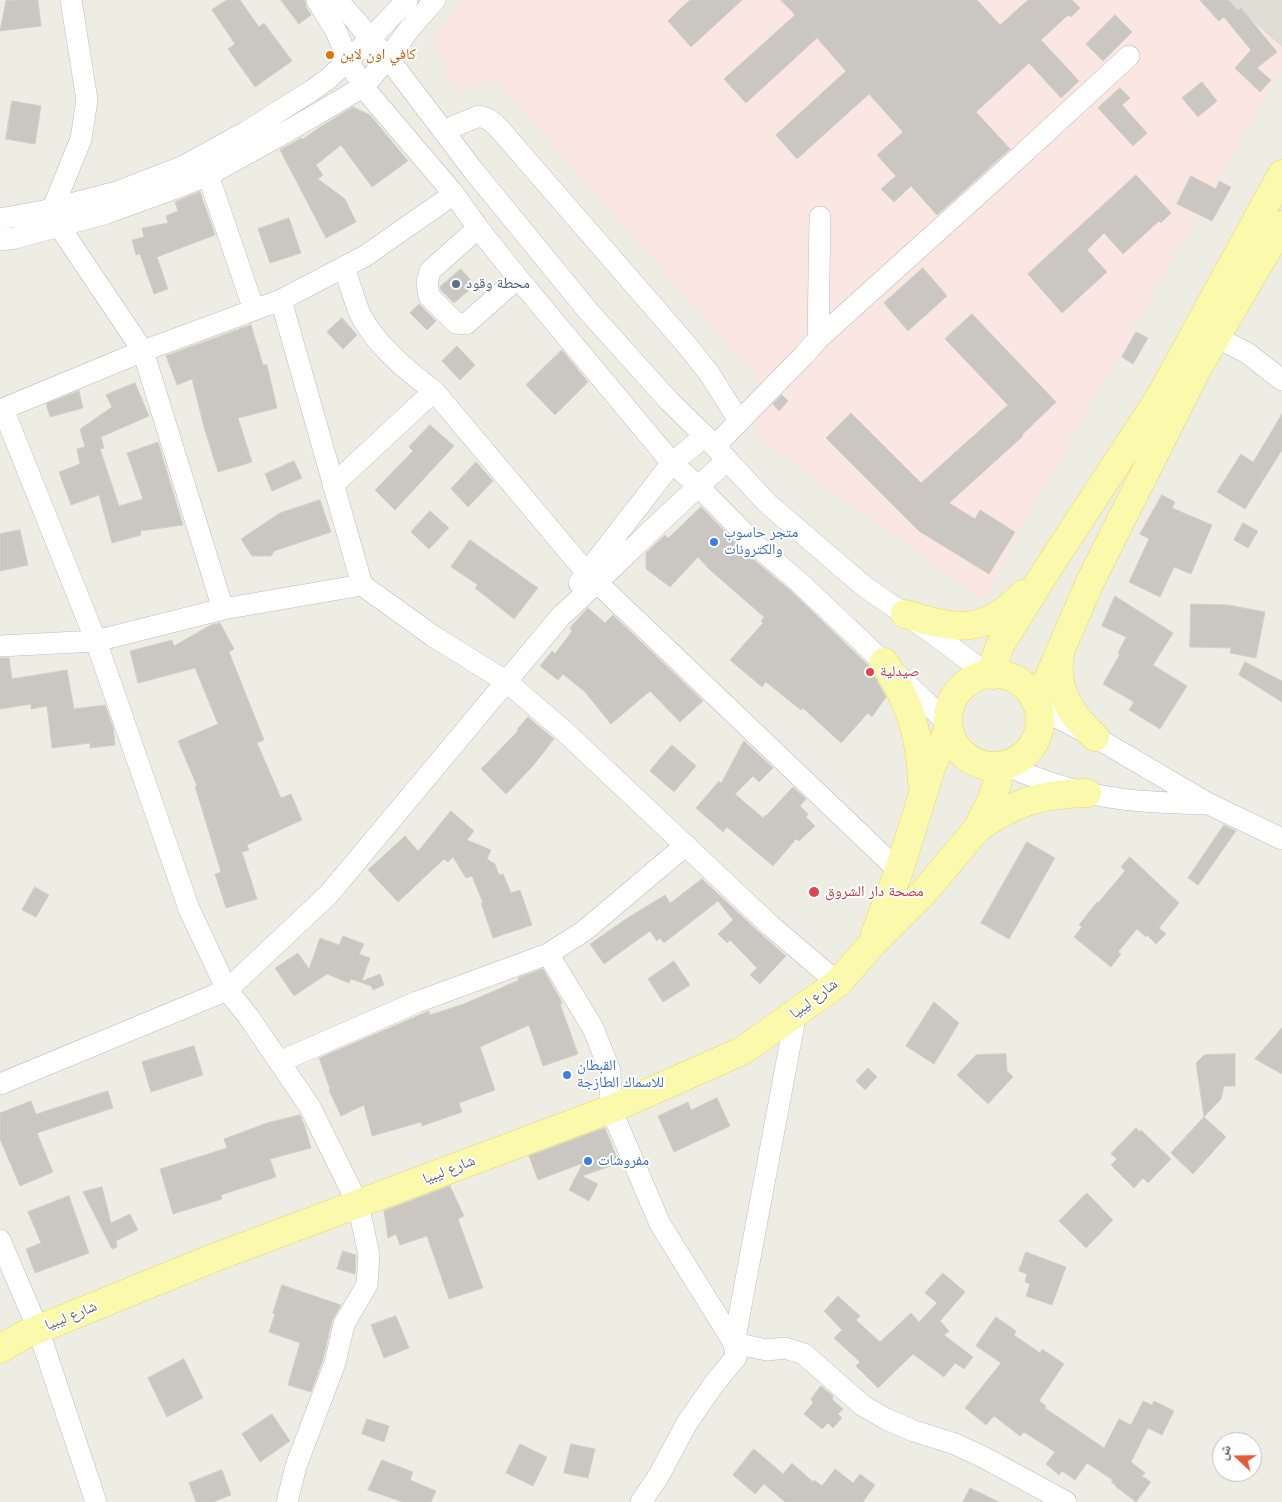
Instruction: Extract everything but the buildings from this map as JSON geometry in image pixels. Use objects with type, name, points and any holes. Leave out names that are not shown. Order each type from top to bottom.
[{"type":"main road","points":[[990,675],[996,652],[1050,565],[1160,397],[1282,174]]},
{"type":"main road","points":[[1036,704],[1090,582],[1197,369],[1282,225]]},
{"type":"main road","points":[[905,614],[956,626],[988,621],[1003,612],[1019,598],[1050,565]]},
{"type":"main road","points":[[1063,643],[1059,660],[1060,678],[1064,695],[1076,718],[1095,737]]},
{"type":"main road","points":[[884,662],[898,684],[909,708],[917,733],[921,758],[922,784],[918,810]]},
{"type":"main road","points":[[990,675],[1001,675],[1025,687],[1036,704],[1039,717],[1036,738],[1024,755],[1015,761],[1002,765],[985,765],[971,760],[956,747],[948,726],[948,713],[956,695],[970,681],[990,675]]},
{"type":"main road","points":[[870,945],[899,871],[932,765],[948,726]]},
{"type":"main road","points":[[870,945],[924,892],[976,829],[992,799],[1002,765]]},
{"type":"main road","points":[[976,829],[996,816],[1024,802],[1063,794],[1087,793]]},
{"type":"main road","name":"شارع ليبيا","points":[[0,1349],[38,1330],[216,1257],[611,1109],[742,1051],[838,984],[870,945]]},
{"type":"street","points":[[56,217],[81,139],[87,100],[71,0]]},
{"type":"street","points":[[317,0],[339,36],[348,60],[363,87],[454,194],[478,228],[518,278],[672,463],[698,486],[756,545],[799,582],[884,662],[948,726]]},
{"type":"street","points":[[337,0],[388,58],[473,170],[589,312],[669,401],[767,503],[865,587],[990,675]]},
{"type":"street","points":[[0,240],[184,166],[246,132],[328,79],[370,39],[406,0]]},
{"type":"street","points":[[0,219],[56,217],[125,207],[208,175],[363,87],[435,0]]},
{"type":"street","points":[[592,578],[698,486],[716,448],[739,421],[804,356],[818,339],[1129,56]]},
{"type":"street","points":[[443,130],[478,116],[488,119],[496,125],[685,343],[709,373],[739,421]]},
{"type":"street","points":[[208,175],[254,310]]},
{"type":"street","points":[[287,1502],[296,1466],[335,1363],[344,1324],[367,1285],[369,1255],[358,1204],[310,1107],[248,1016],[227,990],[189,909],[96,640],[2,410],[143,351],[282,300],[365,256],[454,194]]},
{"type":"street","points":[[818,339],[820,216]]},
{"type":"street","points":[[56,217],[143,351],[223,609]]},
{"type":"street","points":[[478,228],[430,271],[427,283],[429,296],[456,323],[466,324],[518,278]]},
{"type":"street","points":[[344,268],[361,314],[372,333],[392,355],[434,391],[592,578],[899,871]]},
{"type":"street","points":[[282,300],[362,585],[433,636],[507,682],[563,730],[771,926],[838,984]]},
{"type":"street","points":[[1216,337],[1247,353],[1282,380]]},
{"type":"street","points":[[333,485],[434,391]]},
{"type":"street","points":[[0,1084],[227,990],[329,894],[592,578],[672,463],[716,448]]},
{"type":"street","points":[[0,646],[96,640],[223,609],[362,585]]},
{"type":"street","points":[[1036,704],[1209,804],[1282,838]]},
{"type":"street","points":[[1002,765],[1087,793],[1130,800],[1209,804]]},
{"type":"street","points":[[279,1062],[417,1002],[548,954],[584,931],[686,845]]},
{"type":"street","points":[[548,954],[593,1028],[610,1071],[611,1109],[660,1224],[734,1343],[767,1350],[785,1348],[804,1354],[862,1405],[914,1431],[955,1444],[1066,1502]]},
{"type":"street","points":[[642,1502],[658,1477],[687,1423],[714,1384],[736,1357],[734,1343],[796,1014]]},
{"type":"street","points":[[0,1240],[38,1330],[96,1502]]},
{"type":"shaded area","points":[[463,0],[1228,0],[1282,47],[1282,68],[1017,535],[985,601],[756,437],[757,378],[495,80],[457,94],[432,40]]},
{"type":"shaded area","points":[[1228,0],[1282,0],[1282,47]]},
{"type":"place","name":"كافي اون لاين","points":[[330,55]]},
{"type":"place","name":"محطة وقود","points":[[456,284]]},
{"type":"place","name":"متجر حاسوب والكترونات","points":[[714,542]]},
{"type":"place","name":"صيدلية","points":[[870,672]]},
{"type":"place","name":"مصحة دار الشروق","points":[[814,892]]},
{"type":"place","name":"القبطان للاسماك الطازجة","points":[[567,1075]]},
{"type":"place","name":"مفروشات","points":[[588,1161]]}]
